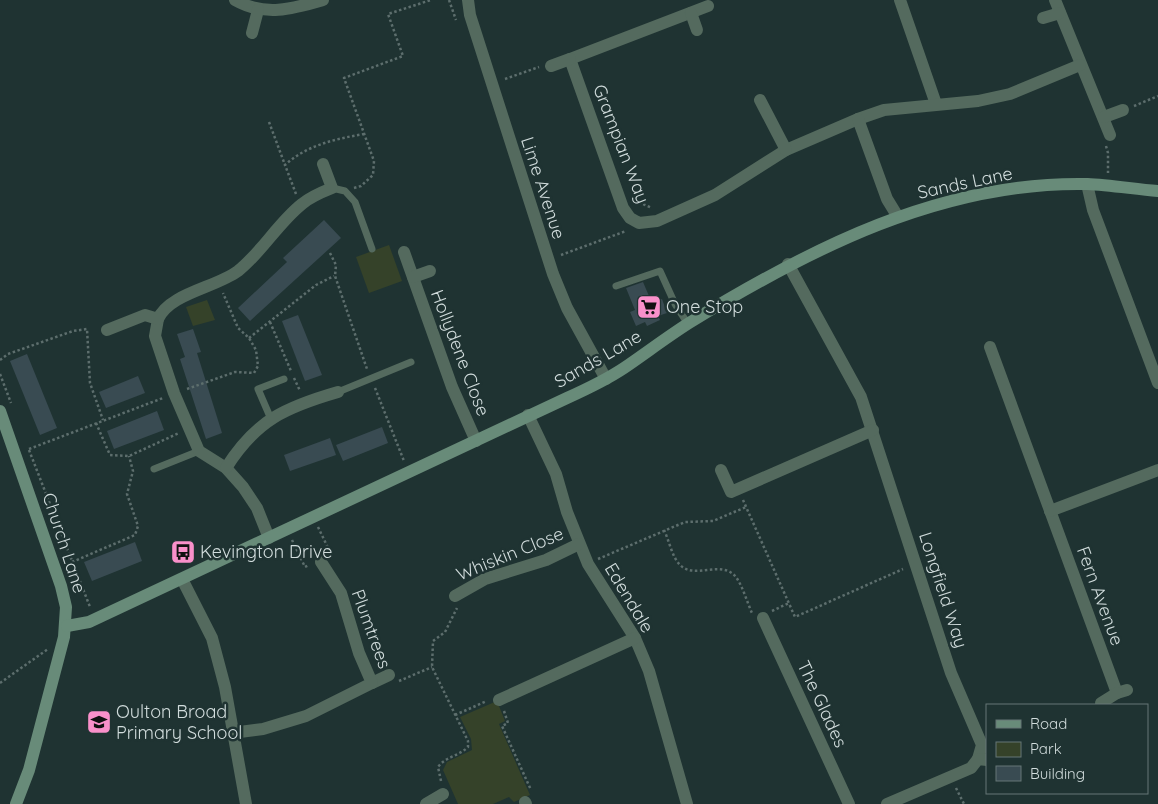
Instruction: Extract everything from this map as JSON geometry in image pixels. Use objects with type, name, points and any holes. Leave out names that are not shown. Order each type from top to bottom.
[{"type":"street","points":[[235,0],[258,10],[292,9],[323,0]]},
{"type":"street","name":"Lime Avenue","points":[[468,0],[470,15],[548,260],[567,308],[606,379]]},
{"type":"street","points":[[900,0],[936,104]]},
{"type":"street","points":[[1055,0],[1110,135]]},
{"type":"street","points":[[552,66],[708,6]]},
{"type":"street","points":[[252,33],[258,10]]},
{"type":"street","points":[[1043,18],[1060,12]]},
{"type":"street","points":[[691,13],[697,30]]},
{"type":"street","name":"Grampian Way","points":[[570,59],[623,208],[630,218],[639,222],[657,221],[715,195],[786,150],[858,119],[884,110],[978,101],[1010,94],[1080,65]]},
{"type":"street","points":[[760,100],[786,150]]},
{"type":"street","points":[[1104,117],[1123,110]]},
{"type":"street","points":[[858,119],[887,199],[898,217]]},
{"type":"street","points":[[269,538],[256,508],[243,487],[226,468],[199,451],[174,393],[155,336],[158,319],[162,310],[173,302],[219,282],[239,270],[302,204],[332,188],[323,164]]},
{"type":"street","points":[[1087,184],[1093,210],[1158,383]]},
{"type":"street","name":"Sands Lane","points":[[65,631],[89,622],[182,579],[606,379],[688,324],[788,264],[898,217],[979,194],[1031,187],[1087,184],[1158,191]]},
{"type":"street","name":"Hollydene Close","points":[[404,252],[452,387],[476,441]]},
{"type":"street","name":"Longfield Way","points":[[788,264],[846,366],[861,397],[951,673],[982,745],[982,759]]},
{"type":"street","name":"Hollydene Close","points":[[413,277],[430,271]]},
{"type":"street","points":[[107,330],[145,315],[158,319]]},
{"type":"street","name":"Fern Avenue","points":[[990,347],[1050,511],[1122,692],[1101,703]]},
{"type":"street","points":[[226,468],[241,444],[271,419],[304,402],[338,392]]},
{"type":"street","name":"Church Lane","points":[[0,411],[61,586],[66,607],[65,631],[29,770],[16,804]]},
{"type":"street","name":"Edendale","points":[[528,416],[556,474],[578,544],[588,564],[635,638],[648,671],[687,804]]},
{"type":"street","points":[[721,470],[731,492],[873,430]]},
{"type":"street","points":[[1050,511],[1158,470]]},
{"type":"street","name":"Whiskin Close","points":[[455,596],[485,579],[546,560],[578,544]]},
{"type":"street","name":"Plumtrees","points":[[321,562],[341,593],[359,653],[372,682]]},
{"type":"street","points":[[182,579],[212,638],[225,687],[246,804]]},
{"type":"street","name":"The Glades","points":[[763,618],[849,804]]},
{"type":"street","points":[[500,700],[635,638]]},
{"type":"street","name":"Plumtrees","points":[[232,733],[263,729],[306,716],[389,675]]},
{"type":"street","points":[[887,804],[951,778],[971,768],[982,759]]},
{"type":"street","points":[[426,804],[443,794]]},
{"type":"lane","points":[[332,188],[345,191],[355,202],[372,249]]},
{"type":"lane","points":[[616,286],[660,271],[675,304],[688,324]]},
{"type":"lane","points":[[338,392],[411,362]]},
{"type":"lane","points":[[271,419],[258,389],[284,379]]},
{"type":"lane","points":[[154,469],[199,451]]},
{"type":"path","points":[[345,191],[361,186],[373,176],[374,161],[344,78],[403,56],[388,14],[431,0]]},
{"type":"path","points":[[492,84],[548,64],[552,66]]},
{"type":"path","points":[[1123,110],[1158,96]]},
{"type":"path","points":[[269,122],[285,165]]},
{"type":"path","points":[[1104,186],[1108,171],[1108,153],[1103,138],[1110,135]]},
{"type":"path","points":[[617,192],[669,216]]},
{"type":"path","points":[[548,260],[626,230],[639,222]]},
{"type":"path","points":[[249,338],[316,285],[335,276],[336,265],[330,253]]},
{"type":"path","points":[[90,607],[29,449],[174,393],[236,372],[254,373],[258,366],[256,350],[249,338],[238,328],[219,282]]},
{"type":"path","points":[[270,322],[304,402]]},
{"type":"path","points":[[0,360],[8,354],[55,337],[87,329],[90,383],[103,420]]},
{"type":"path","points":[[96,423],[110,455],[128,456],[189,429]]},
{"type":"path","points":[[72,562],[135,535],[138,526],[127,494],[133,471],[128,456]]},
{"type":"path","points":[[738,489],[795,618],[916,563]]},
{"type":"path","points":[[588,564],[685,522],[713,521],[746,508]]},
{"type":"path","points":[[288,529],[305,567],[321,562],[330,552],[313,517]]},
{"type":"path","points":[[664,530],[678,564],[693,570],[720,569],[728,571],[736,577],[754,618],[763,618]]},
{"type":"path","points":[[443,794],[438,767],[442,762],[461,754],[468,747],[468,742],[432,667],[433,641],[445,632],[457,608],[455,596]]},
{"type":"path","points":[[0,682],[65,631]]},
{"type":"path","points":[[389,675],[399,682],[432,667]]},
{"type":"path","points":[[455,715],[493,698],[500,700],[508,723],[502,726],[534,798],[525,803]]},
{"type":"path","points":[[951,778],[964,804]]},
{"type":"green space","points":[[389,245],[402,281],[369,293],[356,257]]},
{"type":"green space","points":[[207,300],[215,320],[193,326],[186,307]]},
{"type":"green space","points":[[497,701],[505,721],[499,724],[530,795],[514,802],[509,797],[493,804],[458,804],[443,770],[447,762],[472,750],[471,739],[460,717]]},
{"type":"building","points":[[324,220],[341,238],[250,321],[238,308],[287,262],[283,258]]},
{"type":"building","name":"One Stop","points":[[643,282],[652,303],[662,299],[667,313],[658,316],[660,320],[647,326],[645,322],[636,326],[630,312],[635,310],[626,288]]},
{"type":"building","points":[[298,315],[322,375],[305,381],[282,321]]},
{"type":"building","points":[[193,329],[201,352],[197,353],[222,433],[206,439],[180,359],[185,357],[177,334]]},
{"type":"building","points":[[27,354],[57,428],[40,435],[10,361]]},
{"type":"building","points":[[138,376],[145,393],[106,408],[99,392]]},
{"type":"building","points":[[157,411],[164,430],[114,449],[107,431]]},
{"type":"building","points":[[382,427],[388,443],[343,461],[336,445]]},
{"type":"building","points":[[330,438],[336,455],[290,471],[284,455]]},
{"type":"building","points":[[135,542],[142,561],[92,581],[84,562]]},
{"type":"place","name":"One Stop","points":[[649,307]]},
{"type":"place","name":"Kevington Drive","points":[[183,552]]},
{"type":"place","name":"Oulton Broad Primary School","points":[[99,722]]}]
